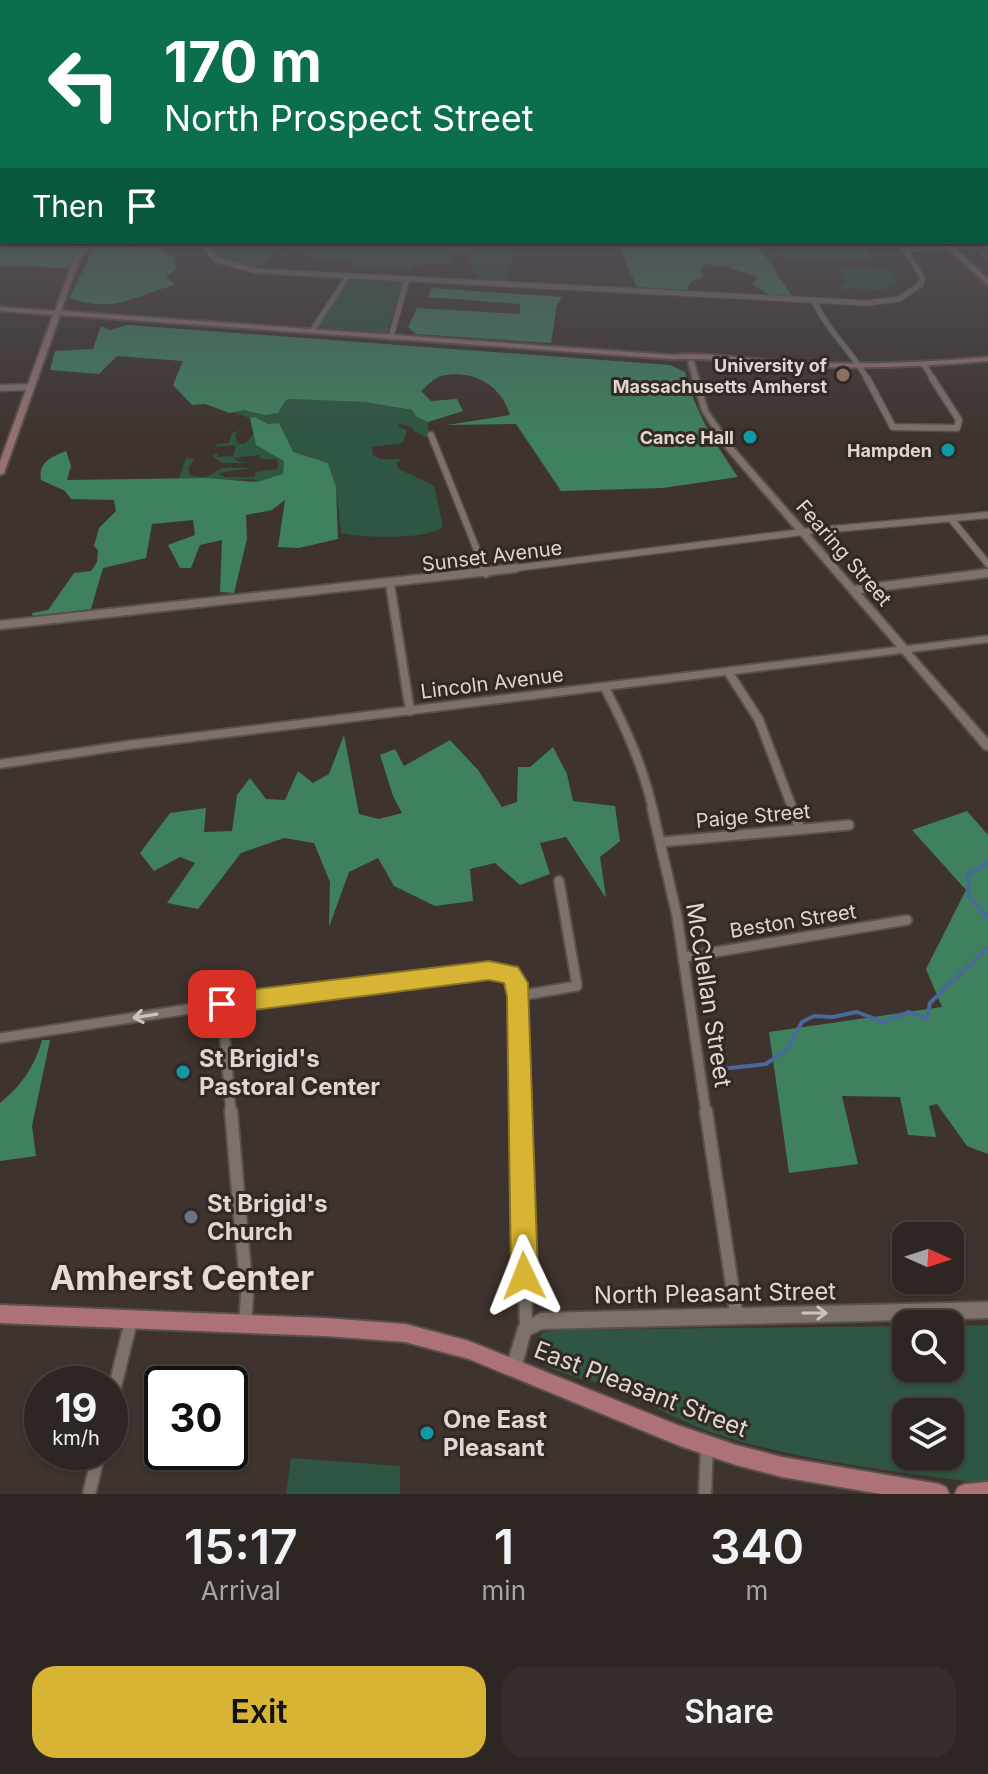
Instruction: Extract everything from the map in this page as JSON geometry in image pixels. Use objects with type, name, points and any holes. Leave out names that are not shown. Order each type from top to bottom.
[{"type":"main road","points":[[0,473],[2,457],[61,299]]},
{"type":"main road","points":[[0,309],[704,361],[860,366],[924,365],[988,359]]},
{"type":"main road","points":[[0,1314],[405,1333],[456,1346],[514,1367]]},
{"type":"main road","name":"East Pleasant Street","points":[[514,1367],[707,1446],[782,1467],[939,1494]]},
{"type":"main road","points":[[965,1494],[988,1492]]},
{"type":"street","points":[[312,331],[333,299]]},
{"type":"street","points":[[391,337],[402,299]]},
{"type":"street","points":[[772,299],[875,303],[891,299]]},
{"type":"street","points":[[814,301],[824,324],[860,366],[893,427],[957,428],[959,420],[924,365]]},
{"type":"street","name":"Fearing Street","points":[[690,360],[702,405],[714,427],[988,746]]},
{"type":"street","points":[[695,372],[704,361]]},
{"type":"street","points":[[0,388],[30,387]]},
{"type":"street","points":[[431,435],[486,573]]},
{"type":"street","name":"Sunset Avenue","points":[[0,625],[486,573],[802,533],[988,515]]},
{"type":"street","points":[[951,519],[988,564]]},
{"type":"street","points":[[853,590],[988,573]]},
{"type":"street","points":[[390,584],[410,711]]},
{"type":"street","name":"Lincoln Avenue","points":[[0,764],[129,745],[988,639]]},
{"type":"street","points":[[729,673],[759,720],[800,829]]},
{"type":"street","name":"McClellan Street","points":[[605,688],[636,751],[661,842],[685,957],[737,1318]]},
{"type":"street","name":"Paige Street","points":[[661,842],[849,825]]},
{"type":"street","points":[[518,996],[577,986],[559,881]]},
{"type":"street","name":"Beston Street","points":[[685,957],[907,920]]},
{"type":"street","points":[[0,1038],[222,1004],[489,971],[510,974],[517,983],[518,996],[526,1327],[514,1367]]},
{"type":"street","points":[[222,1004],[247,1296],[245,1325]]},
{"type":"street","name":"North Pleasant Street","points":[[526,1327],[541,1321],[988,1310]]},
{"type":"street","points":[[120,1366],[131,1320]]},
{"type":"street","points":[[705,1494],[707,1446]]},
{"type":"street","points":[[89,1494],[95,1470]]},
{"type":"green space","points":[[72,299],[134,299],[112,304]]},
{"type":"green space","points":[[336,299],[398,299],[387,333],[318,327]]},
{"type":"green space","points":[[451,299],[561,299],[557,305],[551,343],[416,334],[408,327],[417,308],[520,314],[520,304]]},
{"type":"green space","points":[[128,325],[670,365],[685,372],[700,414],[738,477],[663,488],[561,491],[516,424],[447,425],[510,415],[506,404],[493,388],[475,377],[464,375],[441,376],[421,391],[431,401],[457,399],[463,411],[428,422],[417,417],[412,410],[364,402],[290,399],[285,401],[278,413],[266,415],[244,410],[230,413],[205,404],[192,405],[173,385],[183,361],[117,356],[99,374],[50,370],[55,351],[93,349],[101,326],[110,330]]},
{"type":"green space","points":[[285,401],[364,402],[415,411],[417,417],[428,422],[428,438],[412,427],[399,424],[398,427],[407,430],[403,443],[372,447],[373,455],[380,459],[401,459],[396,463],[399,469],[434,486],[443,527],[409,536],[341,533],[336,487],[328,463],[292,452],[279,423],[268,424],[235,413],[244,410],[275,414]]},
{"type":"green space","points":[[255,417],[268,424],[279,423],[293,452],[328,463],[336,487],[338,539],[299,548],[278,547],[285,500],[272,510],[246,515],[247,539],[234,593],[220,592],[222,540],[200,545],[191,568],[180,568],[168,545],[195,535],[193,520],[152,524],[146,558],[103,568],[91,609],[33,617],[32,613],[48,610],[74,573],[91,571],[97,562],[98,550],[94,546],[99,528],[116,511],[114,500],[71,499],[65,491],[41,480],[47,461],[66,451],[71,466],[67,480],[205,478],[257,482],[283,474],[284,461],[256,445],[250,418]]},
{"type":"green space","points":[[240,430],[235,435],[238,444],[245,444],[254,434],[255,443],[284,461],[283,475],[257,482],[253,479],[212,481],[179,478],[186,458],[195,459],[188,468],[190,475],[200,477],[222,468],[253,468],[218,473],[224,477],[254,477],[256,472],[278,469],[277,459],[260,459],[260,455],[233,458],[239,462],[254,463],[222,463],[213,457],[213,454],[218,454],[217,457],[233,456],[236,445],[215,447],[229,443],[232,433]]},
{"type":"green space","points":[[344,735],[359,814],[379,819],[402,813],[380,755],[395,749],[404,766],[450,740],[478,770],[502,807],[517,802],[518,767],[530,767],[553,747],[567,774],[573,801],[615,806],[620,841],[600,857],[606,898],[566,837],[540,843],[550,874],[520,885],[495,863],[470,869],[473,901],[435,906],[394,886],[378,858],[349,872],[329,927],[330,882],[314,843],[284,838],[241,853],[198,909],[167,903],[195,863],[180,857],[154,871],[140,853],[170,813],[206,808],[204,832],[232,831],[237,795],[250,778],[266,799],[285,800],[298,771],[313,783],[329,774]]},
{"type":"green space","points":[[967,811],[988,835],[988,1154],[967,1146],[937,1104],[929,1106],[936,1137],[908,1135],[900,1097],[842,1096],[858,1164],[789,1173],[769,1032],[942,1007],[926,969],[966,890],[912,830]]},
{"type":"green space","points":[[42,1040],[50,1040],[32,1126],[36,1156],[0,1161],[0,1103],[26,1075]]},
{"type":"green space","points":[[988,1325],[988,1484],[886,1470],[818,1459],[719,1435],[608,1386],[571,1376],[546,1364],[538,1356],[536,1346],[542,1333],[556,1330],[892,1326],[892,1382],[964,1382],[964,1326]]},
{"type":"green space","points":[[291,1458],[400,1466],[400,1494],[286,1494]]},
{"type":"waterway","points":[[988,862],[968,875],[969,897],[988,918]]},
{"type":"waterway","points":[[721,1069],[766,1064],[787,1049],[802,1022],[814,1016],[833,1017],[857,1012],[883,1022],[909,1012],[927,1019],[930,1003],[988,947]]},
{"type":"place","name":"University of Massachusetts Amherst","points":[[843,375]]},
{"type":"place","name":"Cance Hall","points":[[750,437]]},
{"type":"place","name":"Hampden","points":[[948,450]]},
{"type":"place","name":"St Brigid's Pastoral Center","points":[[183,1072]]},
{"type":"place","name":"St Brigid's Church","points":[[191,1217]]},
{"type":"place","name":"One East Pleasant","points":[[427,1433]]},
{"type":"district","name":"Amherst Center","points":[[182,1277]]},
{"type":"route","points":[[222,1004],[489,971],[500,971],[515,978],[518,996],[524,1276]]}]
